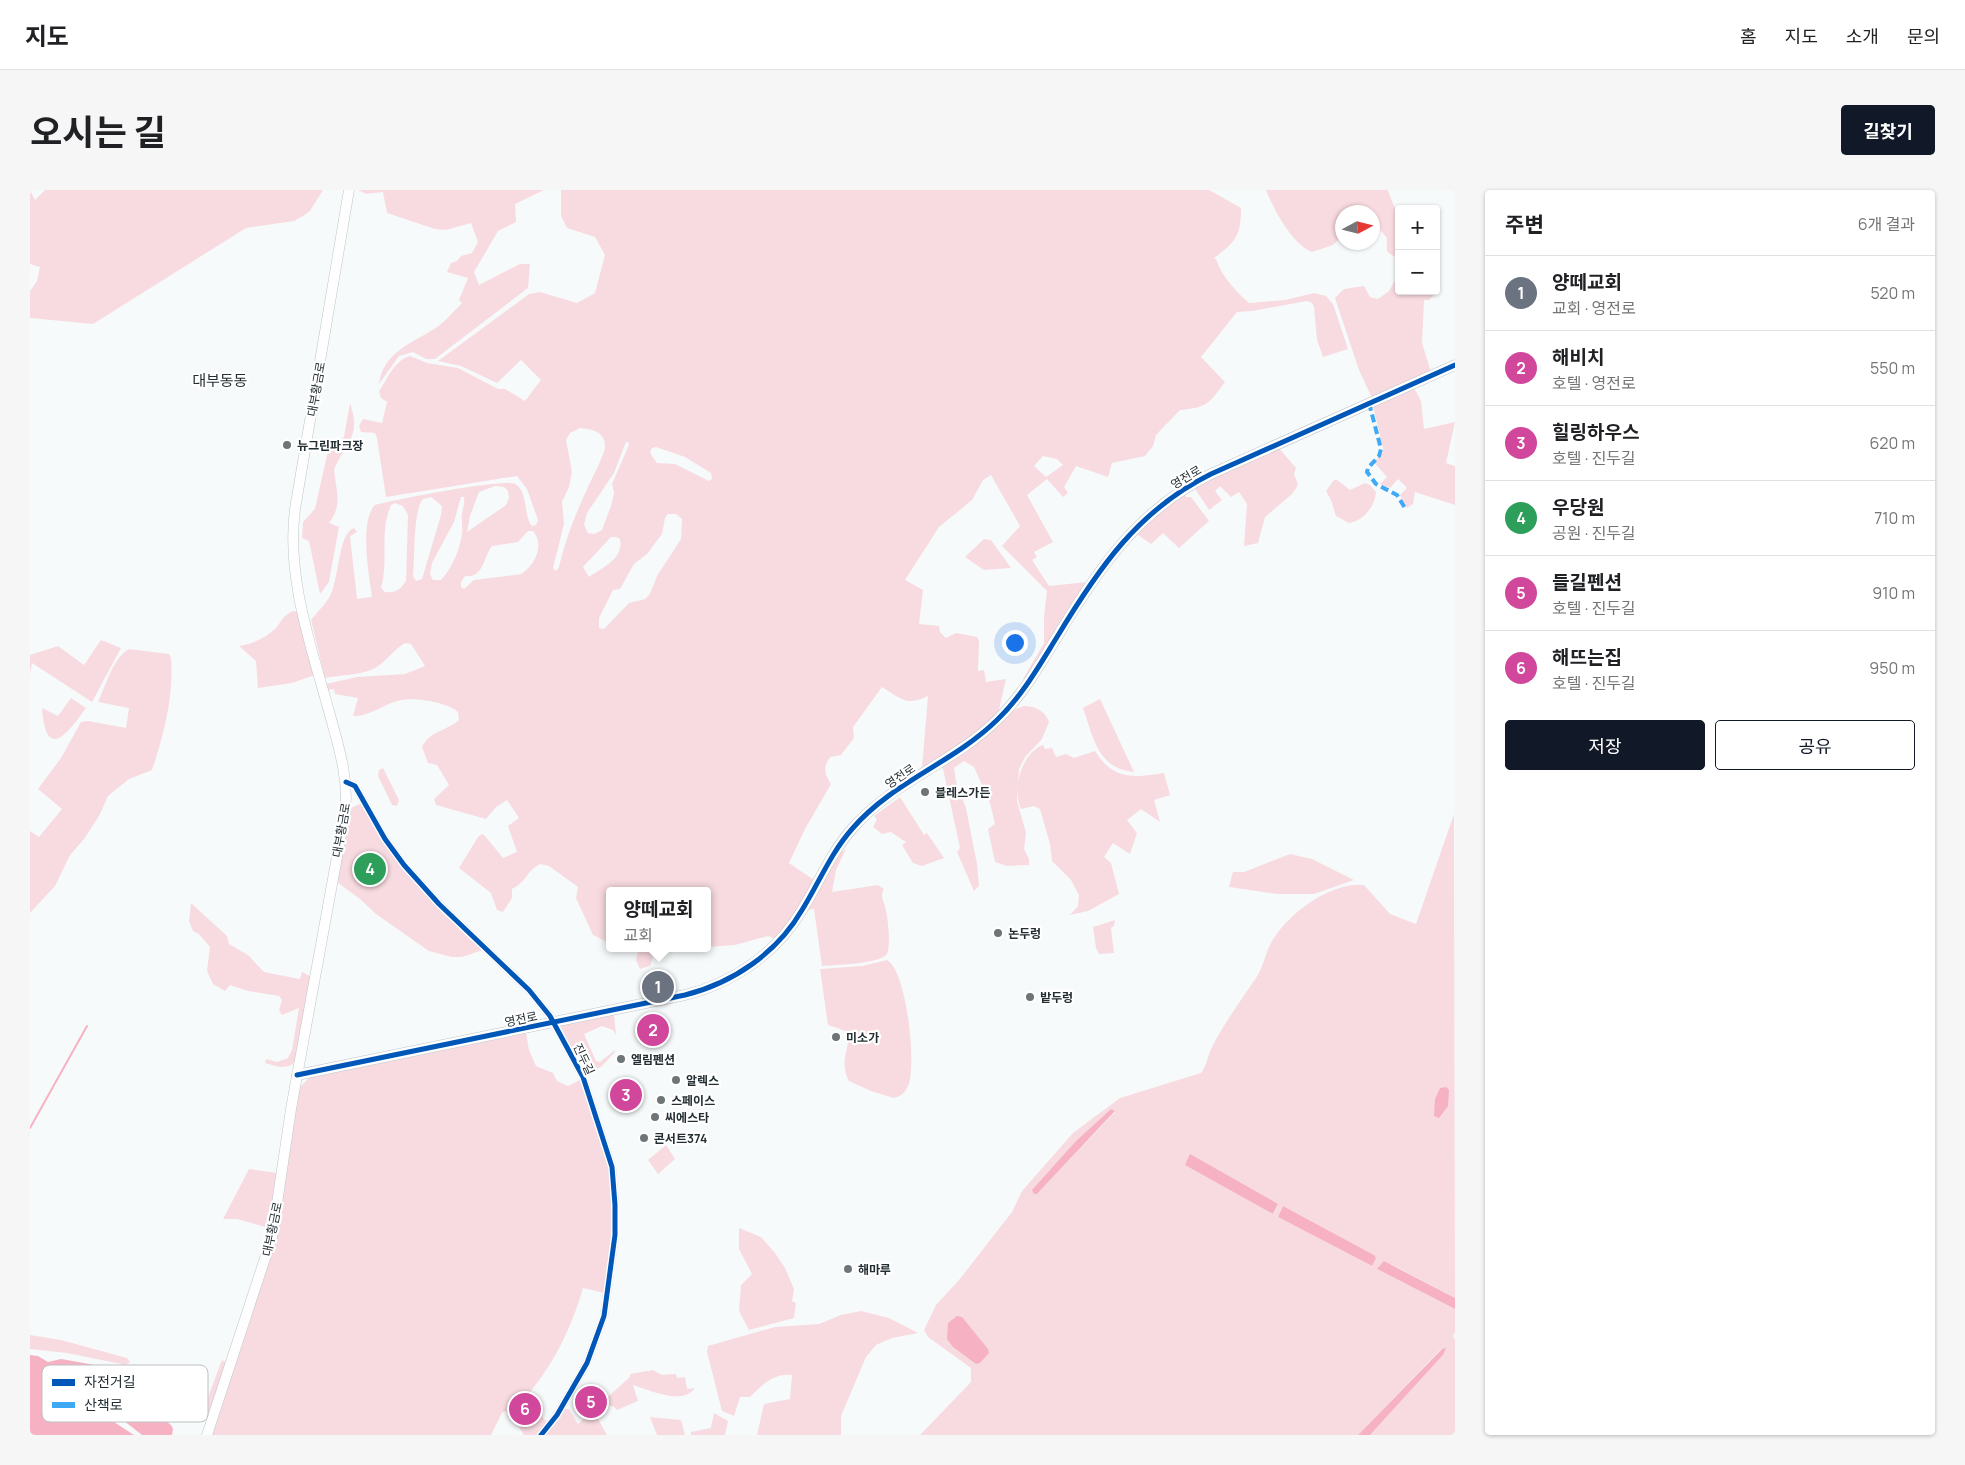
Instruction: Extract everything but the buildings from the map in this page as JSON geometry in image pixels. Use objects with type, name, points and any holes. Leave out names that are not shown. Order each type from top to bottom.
[{"type":"street","name":"대부황금로","points":[[207,1435],[269,1250],[297,1075],[345,813],[346,782],[300,600],[292,542],[295,509],[349,190]]},
{"type":"street","name":"영전로","points":[[297,1075],[697,992],[749,967],[770,949],[796,921],[832,855],[863,818],[898,788],[979,736],[1005,712],[1025,689],[1099,570],[1121,543],[1151,513],[1184,489],[1211,474],[1455,365]]},
{"type":"street","name":"진두길","points":[[346,782],[355,786],[385,839],[416,879],[452,917],[529,990],[554,1023],[582,1077],[612,1167],[615,1235],[606,1304],[600,1331],[580,1375],[550,1425],[541,1435]]},
{"type":"shaded area","points":[[30,190],[35,200],[45,190],[323,190],[310,211],[303,216],[294,221],[246,228],[93,324],[30,318],[30,291],[37,281],[40,267],[30,264]]},
{"type":"shaded area","points":[[358,190],[544,190],[515,204],[516,222],[498,231],[474,272],[479,285],[520,264],[530,264],[528,288],[435,359],[426,359],[413,352],[399,356],[379,384],[386,364],[399,350],[438,327],[462,303],[459,300],[468,278],[447,272],[451,263],[457,261],[461,256],[472,253],[478,242],[471,223],[446,230],[435,229],[387,213],[383,192],[366,194]]},
{"type":"shaded area","points":[[561,190],[1209,190],[1241,208],[1240,225],[1236,237],[1228,247],[1214,258],[1225,277],[1235,289],[1249,303],[1285,300],[1314,293],[1326,296],[1333,304],[1348,349],[1323,357],[1317,340],[1314,307],[1312,303],[1307,301],[1237,312],[1201,357],[1225,382],[1211,400],[1202,406],[1180,410],[1156,435],[1153,446],[1145,456],[1112,463],[1108,477],[1076,466],[1064,487],[1068,493],[1063,497],[1047,479],[1027,495],[1053,542],[1034,552],[1037,557],[1032,560],[1049,586],[1087,582],[1029,677],[1023,679],[1044,643],[1044,616],[1047,591],[1002,546],[1020,526],[991,475],[983,480],[972,500],[939,527],[905,580],[923,590],[919,624],[939,626],[940,632],[946,638],[956,633],[977,637],[979,641],[978,671],[984,670],[986,682],[1006,679],[998,714],[973,736],[922,768],[928,696],[909,701],[899,698],[882,687],[853,727],[854,738],[841,755],[830,757],[826,764],[826,774],[831,784],[805,829],[789,863],[814,880],[799,910],[775,939],[768,936],[735,945],[711,947],[711,887],[606,887],[606,942],[593,935],[576,898],[578,887],[549,866],[540,864],[531,870],[521,883],[512,889],[512,898],[503,912],[497,910],[491,893],[459,868],[478,837],[482,834],[503,858],[517,852],[508,826],[519,818],[507,800],[496,807],[486,819],[436,805],[434,799],[449,785],[437,765],[428,763],[422,747],[434,734],[459,720],[458,712],[446,705],[411,699],[397,701],[370,713],[353,716],[358,698],[335,694],[334,689],[328,690],[326,684],[357,677],[405,674],[425,666],[411,644],[405,643],[379,665],[370,670],[325,678],[311,620],[330,596],[345,538],[354,528],[357,532],[350,536],[357,599],[372,597],[367,563],[366,536],[367,523],[375,505],[470,487],[506,483],[515,484],[524,498],[529,522],[532,526],[536,525],[538,520],[527,489],[517,476],[386,497],[377,438],[375,433],[361,432],[359,426],[363,419],[382,423],[387,402],[381,398],[379,391],[392,370],[400,361],[410,356],[427,363],[458,368],[498,389],[505,389],[525,401],[541,380],[521,360],[497,383],[461,366],[438,361],[529,294],[540,292],[577,303],[595,293],[605,255],[595,237],[567,228],[561,216]],"holes":[[[580,428],[590,429],[601,435],[605,448],[576,514],[559,567],[556,571],[553,568],[564,524],[562,502],[569,487],[572,472],[566,440],[570,433]],[[626,442],[629,443],[612,484],[614,493],[602,530],[594,534],[588,533],[584,525],[587,513],[614,473]],[[656,447],[685,457],[711,473],[712,479],[709,481],[675,464],[657,463],[650,453],[652,448]],[[1043,456],[1057,459],[1063,465],[1046,477],[1034,466]],[[495,486],[504,487],[508,491],[509,498],[506,505],[467,532],[470,516],[479,492]],[[431,497],[442,506],[422,579],[416,581],[413,576],[415,535],[420,505],[423,499]],[[461,497],[464,497],[462,530],[457,552],[452,564],[441,580],[433,580],[430,574],[432,563],[454,522]],[[395,503],[403,506],[408,515],[406,581],[400,589],[392,592],[385,592],[381,588],[387,515],[391,505]],[[668,514],[676,514],[682,519],[681,539],[657,576],[650,594],[645,599],[629,603],[604,629],[599,628],[599,618],[613,590],[620,589],[634,564],[647,554],[662,534],[665,518]],[[528,531],[533,531],[537,536],[537,554],[521,574],[474,580],[464,589],[461,587],[461,582],[465,576],[471,576],[480,570],[492,546],[518,542]],[[611,537],[620,539],[619,552],[616,557],[589,577],[583,567]]]},
{"type":"shaded area","points":[[1266,190],[1388,190],[1395,209],[1395,256],[1387,251],[1387,238],[1380,231],[1380,205],[1335,205],[1335,243],[1312,252],[1298,242],[1284,226]]},
{"type":"shaded area","points":[[1395,280],[1395,295],[1433,295],[1429,300],[1424,300],[1422,343],[1431,372],[1374,398],[1371,396],[1359,370],[1335,298],[1344,289],[1364,286],[1370,297],[1378,299],[1389,291]]},
{"type":"shaded area","points":[[1414,388],[1421,401],[1424,429],[1455,422],[1446,463],[1455,466],[1455,505],[1415,492],[1413,504],[1407,508],[1400,495],[1407,488],[1398,479],[1390,488],[1380,484],[1387,477],[1374,462],[1383,452],[1383,448],[1373,406]]},
{"type":"shaded area","points":[[350,403],[354,424],[353,432],[334,470],[337,504],[329,523],[339,527],[329,582],[320,594],[309,541],[302,538],[303,522],[315,509],[327,455],[344,437]]},
{"type":"shaded area","points":[[1278,447],[1296,468],[1294,474],[1298,485],[1292,494],[1265,517],[1258,543],[1244,546],[1247,504],[1239,492],[1231,497],[1220,486],[1215,491],[1222,500],[1209,510],[1194,487]]},
{"type":"shaded area","points":[[1334,480],[1337,480],[1350,490],[1365,483],[1370,485],[1376,492],[1371,508],[1354,522],[1349,523],[1336,516],[1326,491]]},
{"type":"shaded area","points":[[1184,492],[1186,497],[1191,497],[1209,521],[1179,548],[1163,533],[1151,544],[1135,533]]},
{"type":"shaded area","points":[[984,539],[991,540],[1011,568],[984,570],[965,557]]},
{"type":"shaded area","points":[[293,611],[298,612],[315,675],[292,683],[258,688],[256,661],[239,646],[254,642],[268,635],[284,617]]},
{"type":"shaded area","points":[[101,640],[121,648],[92,702],[32,663],[30,673],[30,655],[58,646],[84,665]]},
{"type":"shaded area","points":[[129,649],[169,654],[171,658],[172,672],[167,715],[152,770],[129,779],[108,796],[99,816],[84,839],[70,855],[55,886],[30,913],[30,831],[39,837],[62,809],[38,789],[61,758],[81,722],[88,721],[126,728],[129,708],[98,702],[114,665],[123,653]]},
{"type":"shaded area","points":[[71,698],[86,708],[65,733],[59,738],[53,739],[48,735],[44,725],[42,708],[58,716]]},
{"type":"shaded area","points":[[1100,699],[1134,772],[1122,770],[1112,765],[1099,750],[1094,740],[1083,708]]},
{"type":"shaded area","points":[[1024,706],[1039,710],[1049,722],[1042,739],[1025,757],[1019,769],[1017,801],[1026,833],[1024,849],[1029,859],[1029,865],[1007,866],[995,862],[988,829],[995,824],[990,803],[974,767],[964,761],[954,768],[956,782],[966,808],[977,864],[979,886],[974,891],[957,852],[960,848],[942,764],[1012,710]]},
{"type":"shaded area","points":[[1043,745],[1045,749],[1052,748],[1056,757],[1066,754],[1074,758],[1095,751],[1109,767],[1125,775],[1143,776],[1164,773],[1170,795],[1154,800],[1160,822],[1141,809],[1127,820],[1137,833],[1130,854],[1113,843],[1104,857],[1111,863],[1119,894],[1088,911],[1070,915],[1078,906],[1079,895],[1071,880],[1052,861],[1050,844],[1040,809],[1034,806],[1021,809],[1018,801],[1018,783],[1024,764],[1035,749]]},
{"type":"shaded area","points":[[383,768],[399,800],[397,806],[392,805],[378,776],[379,770]]},
{"type":"shaded area","points":[[900,797],[924,835],[927,833],[944,858],[922,866],[913,863],[902,845],[906,842],[891,832],[882,834],[873,827],[877,819],[874,816]]},
{"type":"shaded area","points":[[362,803],[387,848],[401,866],[415,883],[483,950],[462,957],[452,957],[429,951],[376,914],[337,882],[351,808]]},
{"type":"shaded area","points":[[1454,814],[1455,1298],[1391,1264],[1377,1269],[1455,1309],[1455,1333],[1453,1336],[1455,1339],[1455,1435],[1370,1435],[1443,1355],[1441,1349],[1358,1435],[920,1435],[971,1382],[971,1368],[928,1337],[924,1330],[936,1305],[959,1280],[1012,1212],[1022,1191],[1073,1133],[1120,1098],[1201,1073],[1206,1065],[1211,1049],[1258,974],[1271,943],[1278,932],[1298,911],[1324,894],[1351,885],[1364,885],[1390,914],[1416,924]],"holes":[[[1111,1109],[1115,1112],[1037,1194],[1077,1140]],[[1186,1165],[1278,1204],[1273,1214]],[[1283,1206],[1374,1255],[1372,1266],[1278,1217]]]},
{"type":"shaded area","points":[[846,849],[836,870],[832,892],[878,885],[884,889],[882,897],[888,920],[888,950],[887,954],[876,960],[822,966],[814,909],[807,910],[836,856]]},
{"type":"shaded area","points":[[1290,854],[1312,859],[1354,880],[1314,894],[1277,894],[1229,887],[1233,872],[1244,872]]},
{"type":"shaded area","points":[[191,903],[227,936],[229,944],[248,955],[264,972],[300,979],[302,972],[312,977],[295,1062],[291,1065],[280,1067],[265,1063],[266,1059],[277,1062],[288,1058],[292,1050],[299,1008],[282,1015],[279,1010],[282,1000],[279,996],[248,991],[230,985],[225,991],[213,984],[207,971],[210,947],[199,934],[193,931],[189,921]]},
{"type":"shaded area","points":[[1115,920],[1114,926],[1111,928],[1114,953],[1099,954],[1096,948],[1093,927]]},
{"type":"shaded area","points":[[638,952],[655,952],[650,966],[640,969],[636,960]]},
{"type":"shaded area","points":[[887,960],[894,968],[900,982],[905,999],[911,1040],[911,1075],[908,1086],[906,1091],[894,1098],[871,1091],[849,1081],[845,1062],[849,1032],[828,1025],[820,969],[862,966]]},
{"type":"shaded area","points":[[614,1014],[616,1035],[613,1030],[602,1026],[584,1034],[596,1061],[600,1062],[615,1050],[615,1052],[601,1067],[584,1073],[583,1071],[591,1067],[582,1049],[573,1053],[560,1026]]},
{"type":"shaded area","points":[[526,1033],[529,1050],[536,1066],[553,1073],[557,1081],[568,1086],[580,1080],[611,1175],[613,1222],[604,1293],[583,1288],[573,1318],[560,1346],[544,1373],[525,1398],[548,1423],[538,1435],[524,1435],[510,1413],[506,1411],[502,1413],[491,1435],[211,1435],[259,1288],[299,1088],[309,1078]]},
{"type":"shaded area","points":[[1446,1087],[1449,1090],[1448,1106],[1439,1118],[1434,1116],[1435,1099],[1440,1088]]},
{"type":"shaded area","points":[[1111,1109],[1115,1111],[1037,1194],[1034,1194],[1032,1190],[1077,1140]]},
{"type":"shaded area","points":[[666,1145],[675,1159],[658,1174],[648,1160]]},
{"type":"shaded area","points":[[1190,1154],[1278,1204],[1273,1214],[1185,1165]]},
{"type":"shaded area","points":[[249,1169],[278,1173],[269,1228],[237,1219],[223,1219]]},
{"type":"shaded area","points":[[1283,1206],[1374,1255],[1376,1258],[1372,1266],[1278,1217]]},
{"type":"shaded area","points":[[739,1228],[761,1237],[785,1268],[794,1289],[792,1301],[796,1303],[794,1318],[749,1330],[739,1311],[741,1285],[752,1274],[739,1249]]},
{"type":"shaded area","points":[[1384,1261],[1455,1298],[1455,1309],[1377,1269]]},
{"type":"shaded area","points":[[861,1311],[889,1318],[918,1333],[892,1338],[876,1345],[866,1357],[841,1416],[841,1435],[757,1435],[764,1404],[790,1399],[792,1375],[774,1378],[764,1384],[750,1397],[740,1397],[734,1416],[722,1411],[707,1352],[708,1346],[775,1327],[819,1324],[841,1315]]},
{"type":"shaded area","points":[[957,1316],[962,1317],[988,1349],[989,1353],[980,1363],[976,1364],[953,1347],[947,1339],[948,1323]]},
{"type":"shaded area","points":[[30,1335],[61,1340],[127,1358],[130,1362],[126,1365],[67,1353],[30,1349]]},
{"type":"shaded area","points":[[1446,1348],[1443,1355],[1370,1435],[1358,1435],[1442,1349]]},
{"type":"shaded area","points":[[30,1355],[38,1356],[48,1362],[61,1359],[95,1365],[42,1365],[42,1422],[114,1422],[134,1435],[30,1435]]},
{"type":"shaded area","points":[[222,1360],[227,1363],[212,1411],[208,1413],[208,1397]]},
{"type":"shaded area","points":[[653,1370],[662,1375],[676,1374],[677,1378],[685,1377],[687,1389],[695,1388],[682,1396],[674,1396],[657,1393],[633,1385],[638,1401],[617,1410],[614,1407],[601,1403],[630,1377],[630,1374]]},
{"type":"shaded area","points":[[563,1409],[569,1409],[578,1424],[593,1410],[607,1435],[545,1435]]},
{"type":"shaded area","points":[[714,1413],[728,1421],[725,1435],[691,1435],[691,1432],[711,1428]]},
{"type":"shaded area","points":[[650,1417],[681,1420],[685,1435],[657,1435]]},
{"type":"shaded area","points":[[125,1422],[167,1422],[173,1429],[172,1435],[142,1435]]},
{"type":"waterway","points":[[30,1128],[87,1026]]},
{"type":"marked path","points":[[1369,403],[1381,449],[1379,456],[1368,468],[1367,472],[1376,484],[1397,495],[1405,508]]},
{"type":"cycle path","points":[[297,1075],[685,995],[703,990],[737,974],[767,953],[792,926],[837,848],[868,813],[885,798],[980,735],[1006,711],[1030,680],[1104,565],[1141,523],[1162,505],[1211,474],[1455,365]]},
{"type":"cycle path","points":[[346,782],[355,786],[385,839],[404,865],[439,904],[529,990],[550,1016],[583,1077],[612,1167],[615,1235],[604,1316],[587,1363],[557,1415],[541,1435]]},
{"type":"place","name":"뉴그린파크장","points":[[287,445]]},
{"type":"place","name":"블레스가든","points":[[925,792]]},
{"type":"place","name":"우당원","points":[[370,869]]},
{"type":"place","name":"논두렁","points":[[998,933]]},
{"type":"place","name":"양떼교회","points":[[658,987]]},
{"type":"place","name":"밭두렁","points":[[1030,997]]},
{"type":"place","name":"해비치","points":[[653,1030]]},
{"type":"place","name":"미소가","points":[[836,1037]]},
{"type":"place","name":"엘림펜션","points":[[621,1059]]},
{"type":"place","name":"알렉스","points":[[676,1080]]},
{"type":"place","name":"힐링하우스","points":[[626,1095]]},
{"type":"place","name":"스페이스","points":[[661,1100]]},
{"type":"place","name":"씨에스타","points":[[655,1117]]},
{"type":"place","name":"콘서트374","points":[[644,1138]]},
{"type":"place","name":"해마루","points":[[848,1269]]},
{"type":"place","name":"들길펜션","points":[[591,1402]]},
{"type":"place","name":"해뜨는집","points":[[525,1409]]},
{"type":"district","name":"대부동동","points":[[220,380]]}]
